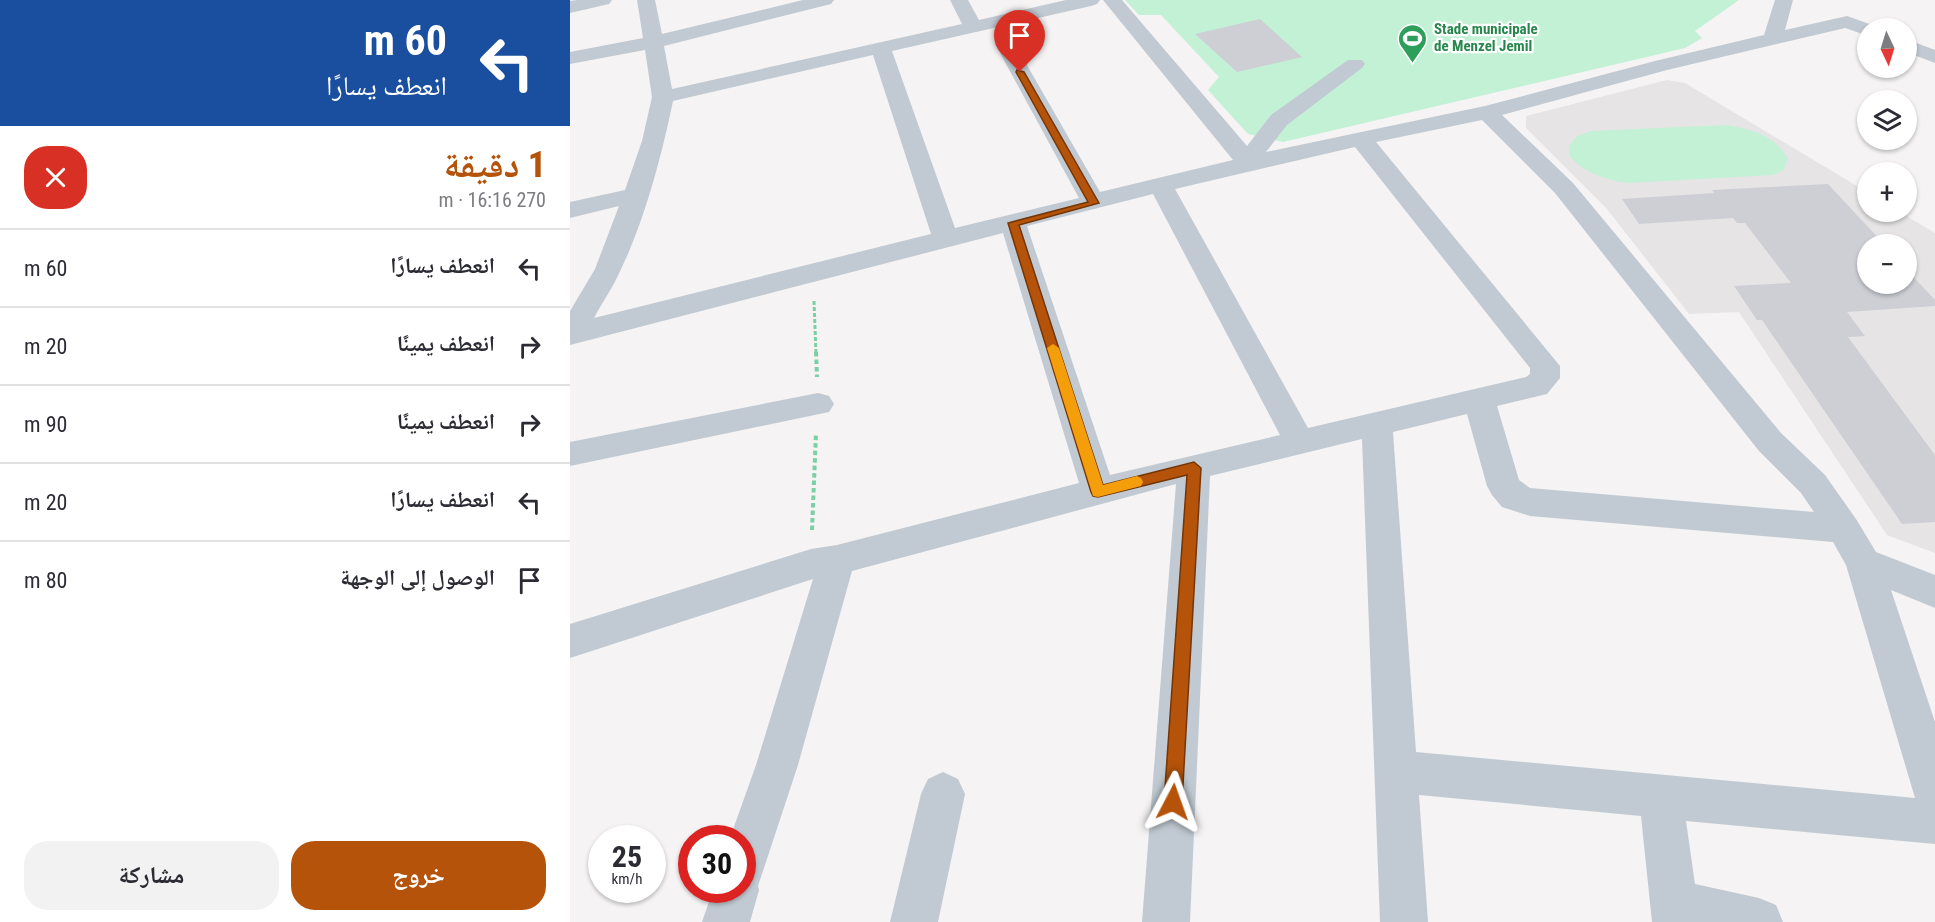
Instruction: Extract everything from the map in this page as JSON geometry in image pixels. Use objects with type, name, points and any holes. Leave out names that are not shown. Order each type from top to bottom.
[{"type":"street","points":[[570,7],[603,0]]},
{"type":"street","points":[[571,334],[608,269],[636,195],[653,141],[663,97],[646,0]]},
{"type":"street","points":[[570,58],[655,42],[825,0]]},
{"type":"street","points":[[959,0],[973,27]]},
{"type":"street","points":[[663,97],[1091,0]]},
{"type":"street","points":[[1112,0],[1177,75],[1248,163]]},
{"type":"street","points":[[1773,39],[1784,0]]},
{"type":"street","points":[[571,334],[1248,163],[1488,112],[1662,64],[1841,23],[1847,22],[1857,26]]},
{"type":"street","points":[[881,48],[946,240]]},
{"type":"street","points":[[1917,50],[1935,57]]},
{"type":"street","points":[[1010,54],[1094,203]]},
{"type":"street","points":[[1248,163],[1263,139],[1279,120],[1355,64]]},
{"type":"street","points":[[1488,112],[1592,220],[1762,433],[1813,484],[1844,529],[1863,563],[1911,710],[1935,793]]},
{"type":"street","points":[[570,641],[811,564],[837,560],[1194,468],[1536,386],[1545,378],[1545,366],[1360,139]]},
{"type":"street","points":[[1161,186],[1300,442]]},
{"type":"street","points":[[570,210],[636,195]]},
{"type":"street","points":[[1013,223],[1098,492]]},
{"type":"street","points":[[1479,400],[1504,486],[1514,497],[1530,502],[1844,529]]},
{"type":"street","points":[[570,454],[818,404]]},
{"type":"street","points":[[1377,424],[1404,922]]},
{"type":"street","points":[[1166,922],[1194,468]]},
{"type":"street","points":[[756,825],[837,560]]},
{"type":"street","points":[[1863,563],[1935,592]]},
{"type":"street","points":[[1397,772],[1935,822]]},
{"type":"street","points":[[914,922],[943,794]]},
{"type":"street","points":[[1661,796],[1675,912],[1759,922]]},
{"type":"street","points":[[726,922],[732,903]]},
{"type":"shaded area","points":[[1667,80],[1685,83],[1857,186],[1857,222],[1917,222],[1935,233],[1935,553],[1887,535],[1739,312],[1689,314],[1607,209],[1526,128],[1526,116]]},
{"type":"green space","name":"Stade municipale de Menzel Jemil","points":[[1125,0],[1739,0],[1695,31],[1702,38],[1685,48],[1283,142],[1248,134],[1208,90],[1219,77],[1161,15],[1139,15]]},
{"type":"green space","points":[[1727,125],[1762,135],[1776,144],[1788,158],[1784,170],[1773,175],[1628,183],[1596,175],[1570,157],[1569,146],[1577,136],[1591,131]]},
{"type":"building","points":[[1260,19],[1302,57],[1237,72],[1195,34]]},
{"type":"building","points":[[1828,184],[1857,215],[1857,222],[1863,222],[1875,234],[1857,234],[1857,294],[1917,294],[1917,281],[1935,300],[1935,306],[1847,312],[1865,336],[1848,337],[1935,455],[1935,522],[1902,524],[1762,320],[1757,320],[1734,286],[1791,283],[1745,223],[1737,223],[1733,218],[1639,224],[1622,199],[1714,193],[1712,190]]},
{"type":"slow traffic","points":[[1053,348],[1098,492],[1137,482]]},
{"type":"place","name":"Stade municipale de Menzel Jemil","points":[[1413,64]]},
{"type":"route","points":[[1020,72],[1094,203],[1013,223],[1098,492],[1194,468],[1173,802]]}]
